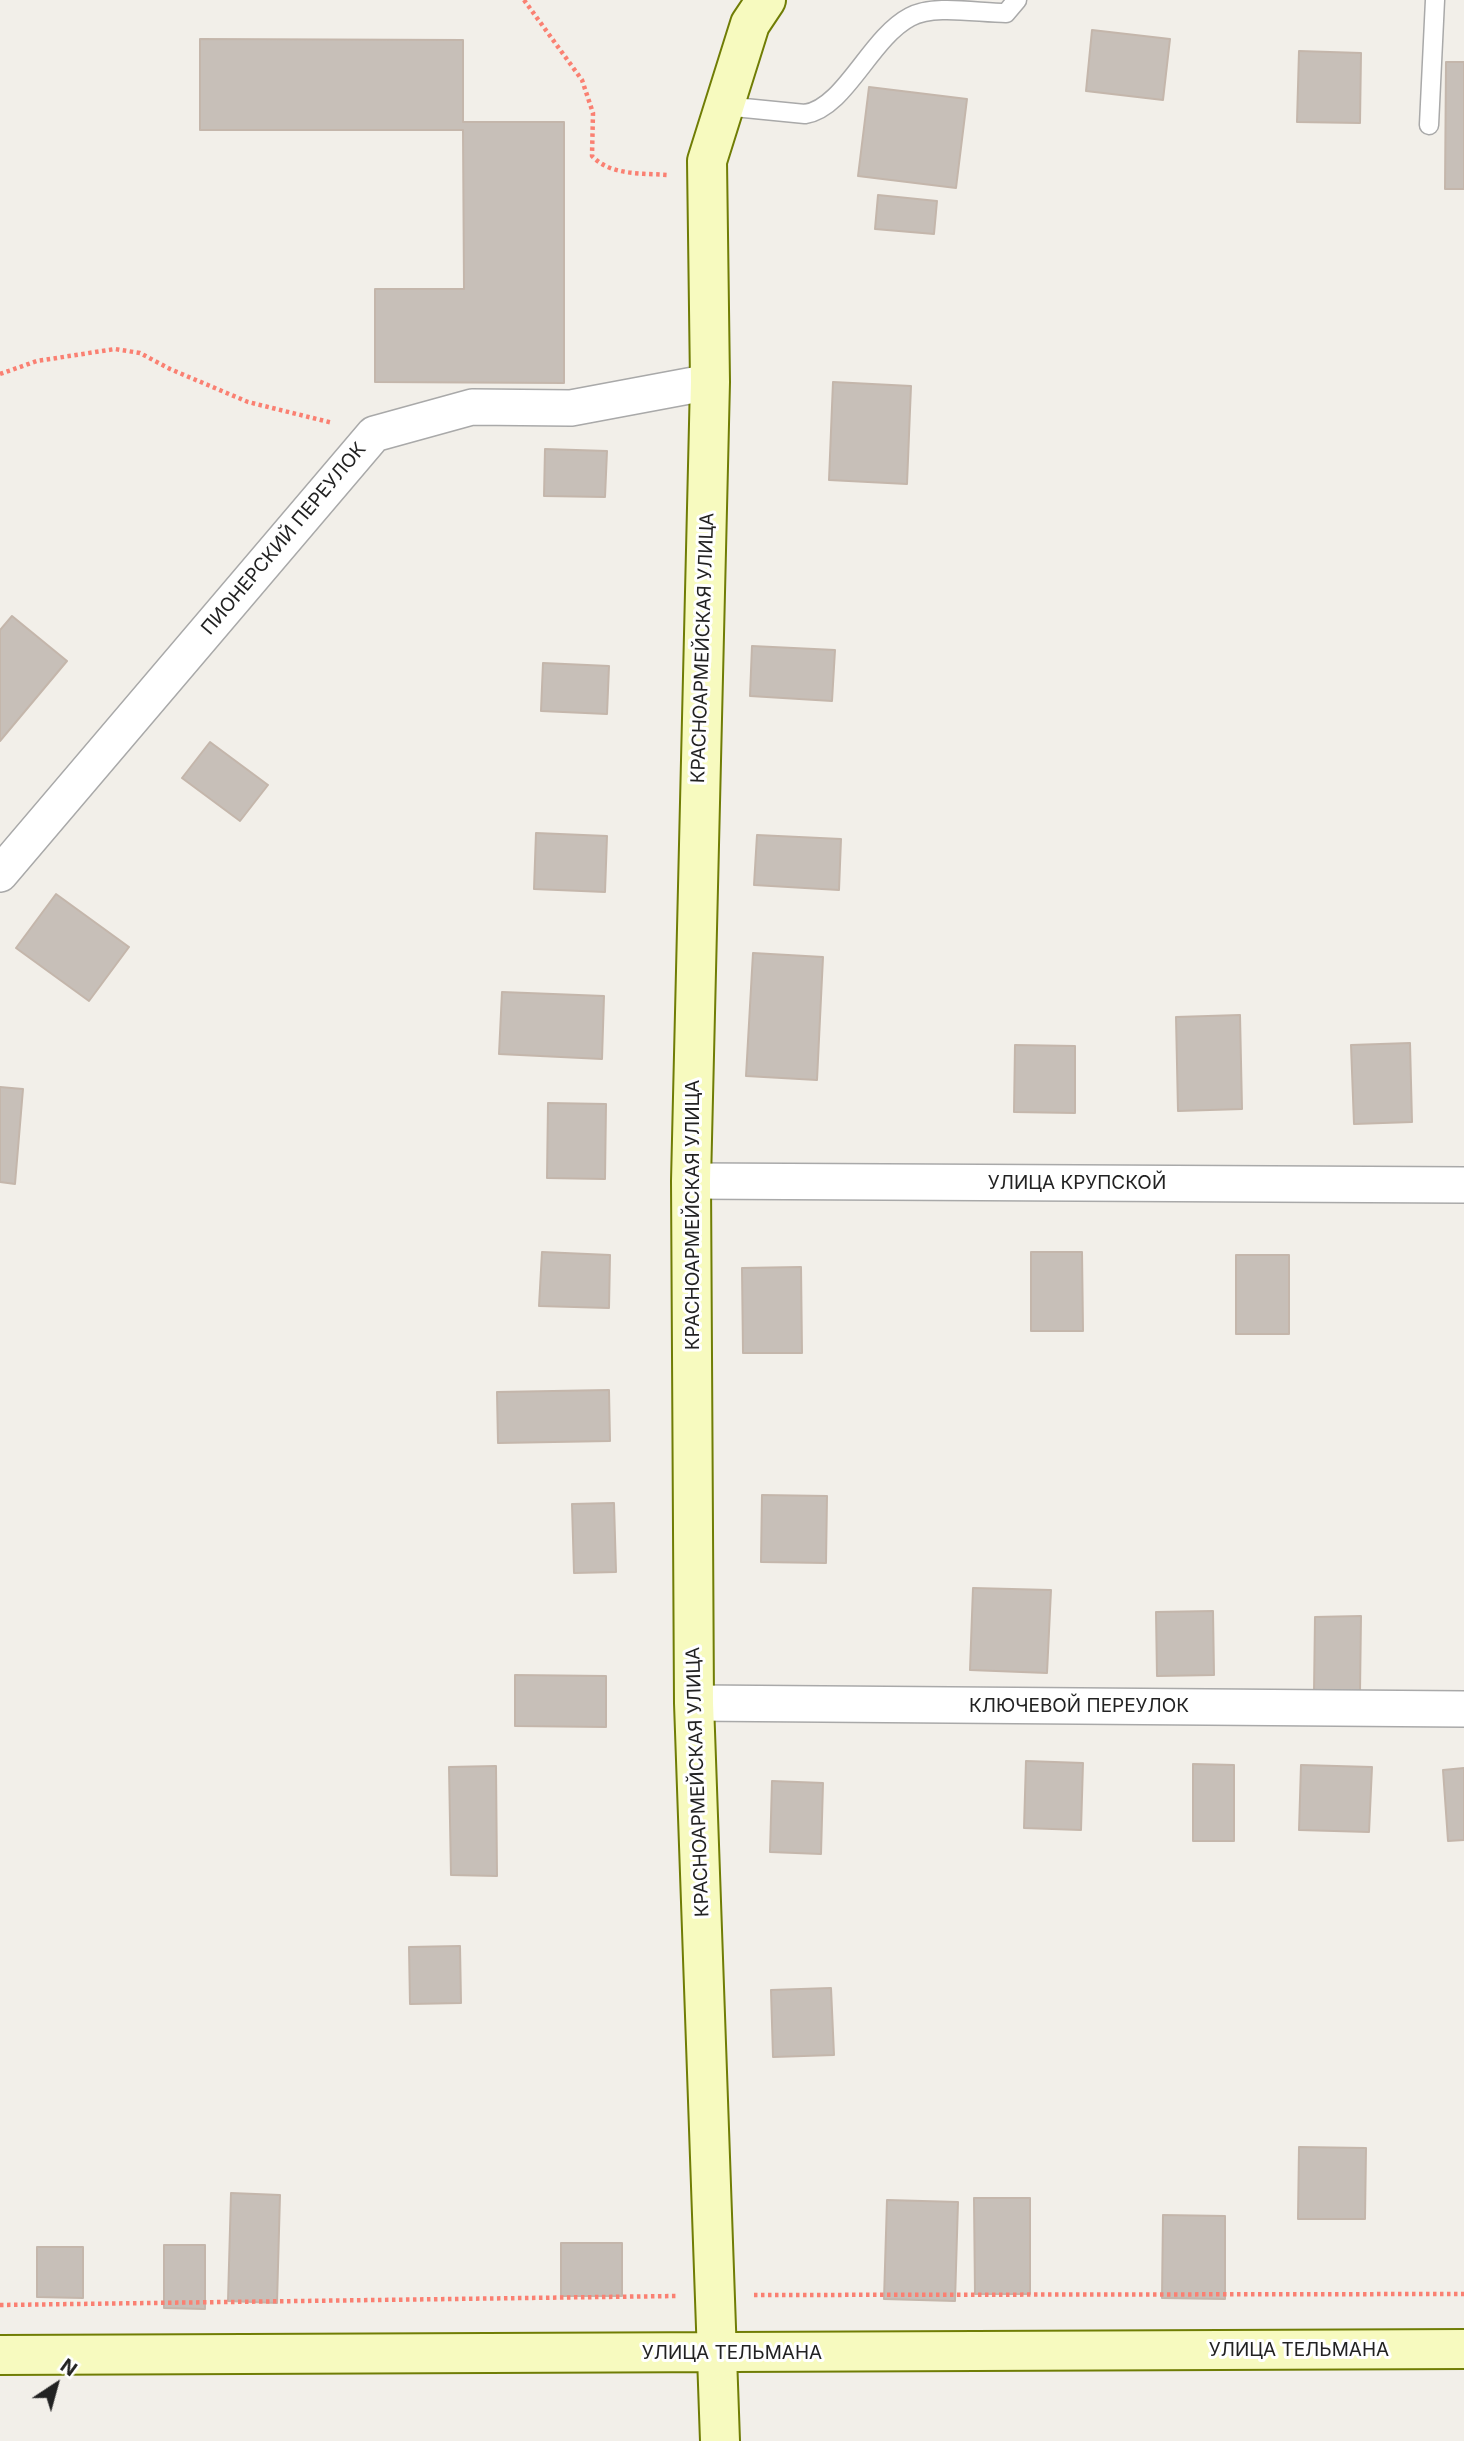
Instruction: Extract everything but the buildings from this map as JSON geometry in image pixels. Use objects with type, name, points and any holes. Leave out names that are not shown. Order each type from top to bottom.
[{"type":"street","name":"КРАСНОАРМЕЙСКАЯ УЛИЦА","points":[[720,2441],[694,1703],[691,1181],[710,382],[707,161],[750,24],[765,0]]},
{"type":"street","name":"ПИОНЕРСКИЙ ПЕРЕУЛОК","points":[[0,874],[374,434],[472,407],[571,408],[710,382]]},
{"type":"street","name":"УЛИЦА КРУПСКОЙ","points":[[691,1181],[1464,1185]]},
{"type":"street","name":"КЛЮЧЕВОЙ ПЕРЕУЛОК","points":[[694,1703],[1464,1709]]},
{"type":"street","name":"УЛИЦА ТЕЛЬМАНА","points":[[0,2355],[1464,2349]]},
{"type":"lane","points":[[724,107],[805,114],[818,112],[830,103],[888,32],[911,16],[933,10],[1006,13],[1017,0]]},
{"type":"lane","points":[[1429,125],[1435,0]]},
{"type":"path","points":[[524,0],[582,80],[593,113],[592,156],[601,165],[624,172],[669,175],[669,188]]},
{"type":"path","points":[[0,374],[37,361],[115,349],[140,353],[170,369],[248,402],[374,434]]}]
